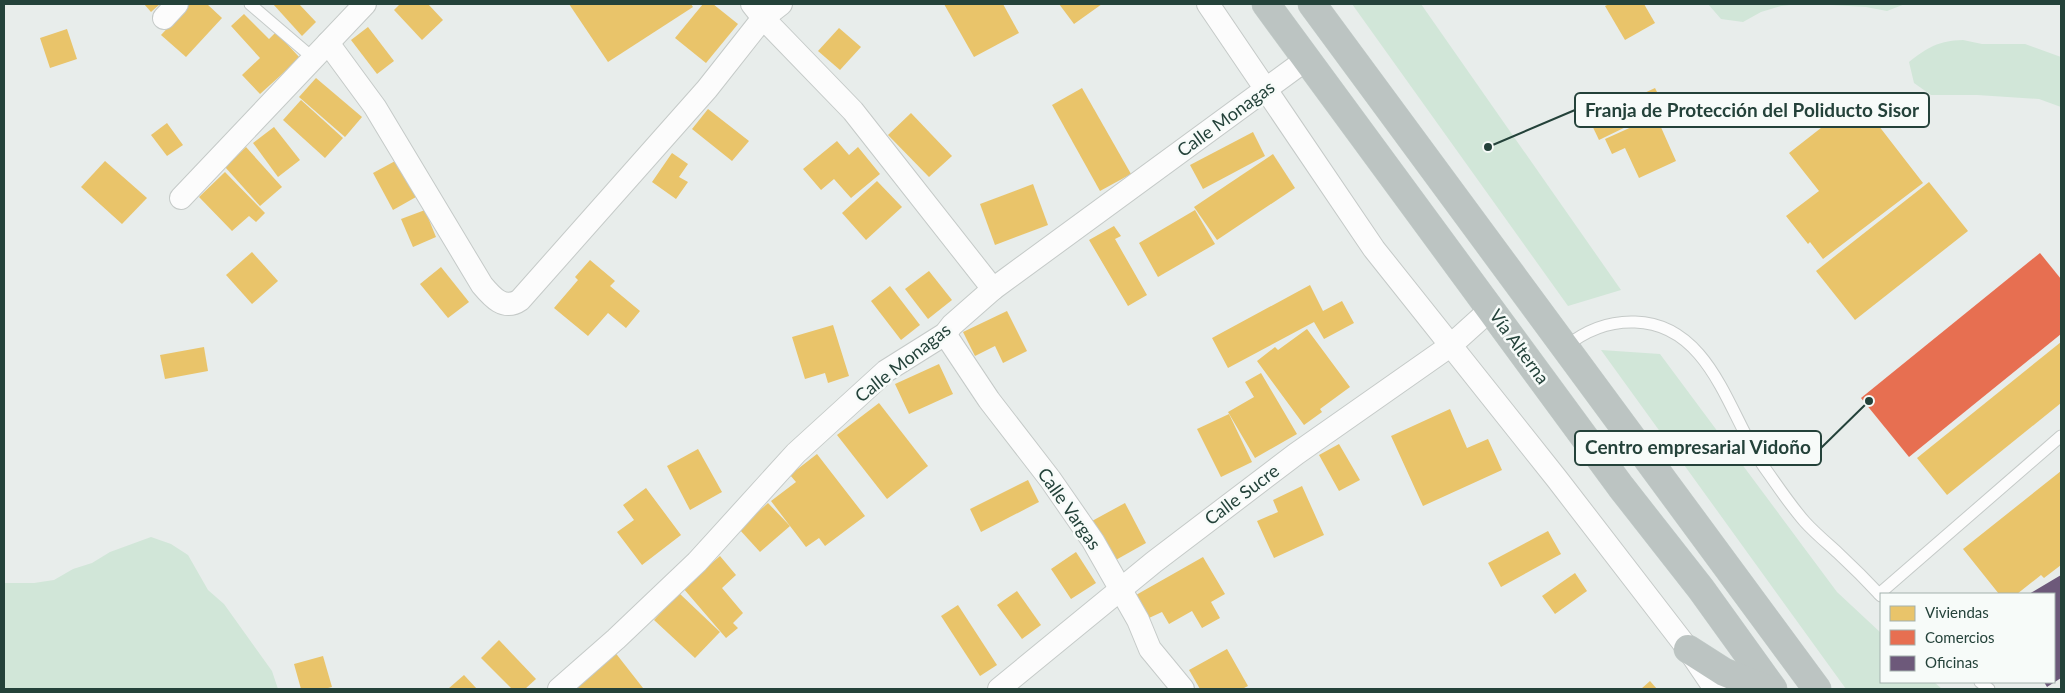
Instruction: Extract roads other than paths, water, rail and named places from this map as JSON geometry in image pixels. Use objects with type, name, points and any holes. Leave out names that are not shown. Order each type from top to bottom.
[{"type":"highway","name":"Vía Alterna","points":[[1266,4],[1621,487],[1701,589],[1773,689]]},
{"type":"highway","name":"Vía Alterna","points":[[1312,4],[1817,689]]},
{"type":"highway","points":[[1688,649],[1724,672],[1767,689]]},
{"type":"street","points":[[182,198],[365,4]]},
{"type":"street","points":[[320,51],[375,107],[482,285],[497,301],[510,304],[520,300],[694,103],[757,11],[781,4]]},
{"type":"street","points":[[1208,4],[1374,249],[1558,480],[1688,649],[1715,689]]},
{"type":"street","points":[[757,11],[853,111],[993,289]]},
{"type":"street","name":"Calle Monagas","points":[[559,689],[616,639],[697,562],[796,453],[886,371],[945,334],[952,325],[993,289],[1307,59]]},
{"type":"street","name":"Calle Sucre","points":[[999,689],[1121,588],[1296,454],[1450,346],[1491,309]]},
{"type":"street","name":"Calle Vargas","points":[[945,334],[989,400],[1050,479],[1093,541],[1121,588],[1150,648],[1183,689]]},
{"type":"lane","points":[[250,4],[320,51]]},
{"type":"lane","points":[[1566,347],[1588,332],[1614,323],[1627,322],[1652,324],[1666,328],[1691,345],[1701,356],[1726,395],[1763,466],[1805,522],[1880,595]]},
{"type":"lane","points":[[1882,593],[2061,436]]},
{"type":"place","name":"Franja de Protección del Poliducto Sisor","points":[[1488,147]]},
{"type":"place","name":"Centro empresarial Vidoño","points":[[1869,401]]}]
